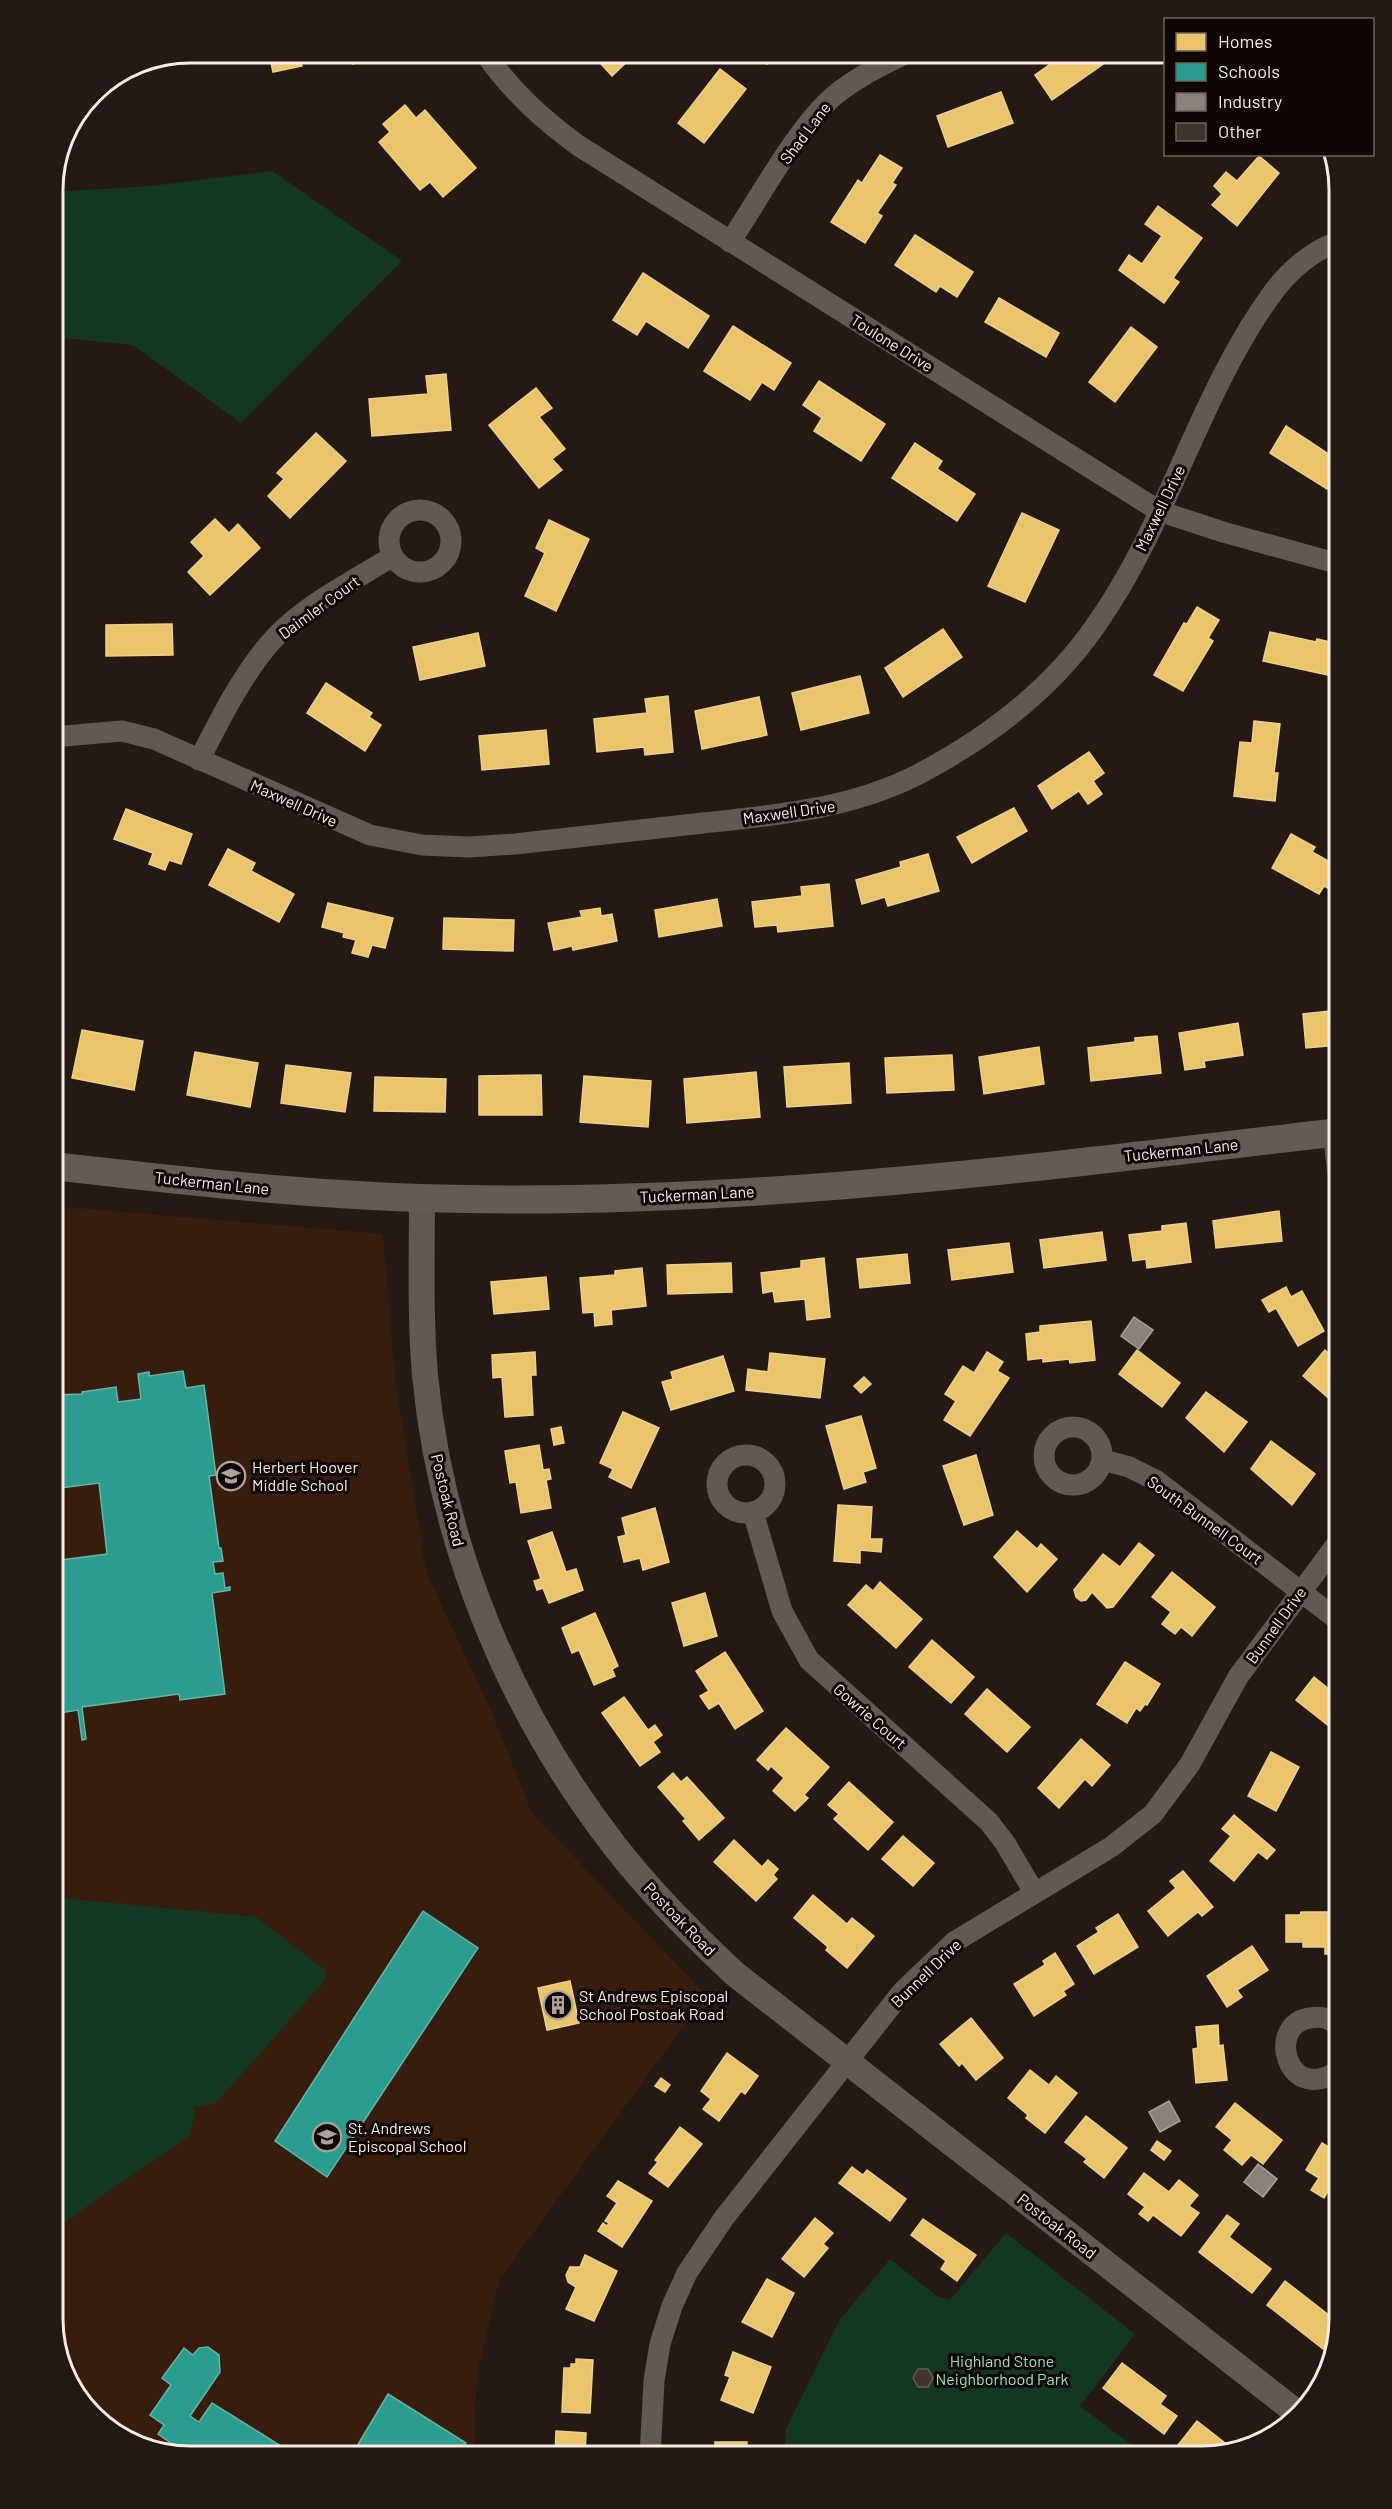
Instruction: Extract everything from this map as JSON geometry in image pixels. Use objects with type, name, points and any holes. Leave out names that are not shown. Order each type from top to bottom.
[{"type":"main road","name":"Tuckerman Lane","points":[[63,1167],[212,1184],[422,1198],[640,1197],[851,1185],[1329,1133]]},
{"type":"street","name":"Toulone Drive","points":[[493,63],[518,96],[547,122],[730,242],[1159,510],[1244,539],[1329,561]]},
{"type":"street","name":"Shad Lane","points":[[730,242],[811,121],[834,96],[859,77],[887,63]]},
{"type":"street","name":"Maxwell Drive","points":[[63,735],[122,731],[154,739],[370,835],[422,845],[469,847],[515,844],[811,811],[890,788],[920,773],[999,724],[1034,695],[1074,653],[1119,591],[1242,339],[1276,289],[1312,254],[1329,247]]},
{"type":"street","name":"Daimler Court","points":[[199,760],[230,700],[271,641],[321,601],[393,556]]},
{"type":"street","name":"Postoak Road","points":[[422,1198],[423,1333],[435,1447],[456,1537],[478,1601],[511,1680],[574,1791],[642,1879],[686,1928],[735,1974],[1292,2409]]},
{"type":"street","name":"South Bunnell Court","points":[[1103,1460],[1129,1467],[1157,1481],[1329,1613]]},
{"type":"street","name":"Gowrie Court","points":[[753,1512],[782,1611],[809,1660],[989,1822],[1005,1843],[1034,1892]]},
{"type":"street","name":"Bunnell Drive","points":[[651,2446],[656,2363],[672,2306],[687,2273],[724,2218],[902,1992],[954,1942],[1111,1847],[1153,1814],[1190,1764],[1238,1677],[1329,1555]]},
{"type":"street","points":[[1329,2019],[1319,2016],[1305,2018],[1293,2026],[1286,2039],[1285,2053],[1290,2066],[1300,2076],[1314,2080],[1329,2077]]},
{"type":"shaded area","points":[[63,1207],[383,1234],[395,1380],[426,1572],[491,1711],[532,1813],[706,1995],[499,2280],[477,2375],[473,2446],[181,2446],[149,2439],[119,2425],[89,2396],[80,2383],[67,2352],[63,2319]]},
{"type":"green space","points":[[272,171],[402,261],[241,423],[133,345],[63,338],[63,191],[151,186]]},
{"type":"green space","points":[[63,1898],[256,1917],[325,1970],[325,1980],[216,2103],[193,2108],[195,2113],[190,2135],[63,2223]]},
{"type":"green space","name":"Highland Stone Neighborhood Park","points":[[1006,2233],[1135,2334],[1080,2406],[1133,2446],[785,2446],[786,2429],[839,2321],[890,2259],[937,2296],[950,2300]]},
{"type":"building: Homes","points":[[271,63],[301,63],[302,66],[273,72]]},
{"type":"building: Homes","points":[[600,63],[626,63],[612,76]]},
{"type":"building: Homes","points":[[1052,63],[1105,63],[1052,100],[1035,75]]},
{"type":"building: Homes","points":[[720,69],[746,89],[704,143],[678,123]]},
{"type":"building: Homes","points":[[1001,92],[1013,123],[948,147],[937,116]]},
{"type":"building: Homes","points":[[405,105],[416,118],[425,110],[476,168],[443,197],[430,182],[420,190],[379,142],[390,132],[383,124]]},
{"type":"building: Homes","points":[[880,155],[902,168],[892,183],[896,185],[877,213],[882,216],[865,243],[831,222],[858,180],[862,183]]},
{"type":"building: Homes","points":[[1259,156],[1279,173],[1237,226],[1212,205],[1222,194],[1214,186],[1226,172],[1237,181]]},
{"type":"building: Homes","points":[[1158,206],[1202,238],[1173,278],[1179,282],[1164,303],[1119,270],[1129,255],[1142,264],[1162,236],[1145,224]]},
{"type":"building: Homes","points":[[915,235],[973,272],[957,297],[940,286],[936,292],[895,265]]},
{"type":"building: Homes","points":[[643,273],[709,316],[688,348],[646,321],[637,335],[613,320]]},
{"type":"building: Homes","points":[[999,298],[1059,333],[1046,357],[985,322]]},
{"type":"building: Homes","points":[[733,326],[791,363],[774,390],[762,382],[750,400],[704,371]]},
{"type":"building: Homes","points":[[1131,327],[1157,347],[1115,402],[1089,382]]},
{"type":"building: Homes","points":[[446,374],[451,430],[372,436],[369,399],[428,394],[426,376]]},
{"type":"building: Homes","points":[[819,381],[885,424],[861,461],[814,431],[822,418],[803,405]]},
{"type":"building: Homes","points":[[536,388],[552,408],[539,417],[565,449],[552,459],[562,470],[539,488],[489,425]]},
{"type":"building: Homes","points":[[1286,426],[1329,454],[1329,486],[1327,489],[1270,453]]},
{"type":"building: Homes","points":[[316,433],[346,461],[290,518],[268,496],[284,479],[277,473]]},
{"type":"building: Homes","points":[[915,443],[942,461],[937,469],[975,494],[957,521],[892,478]]},
{"type":"building: Homes","points":[[1022,513],[1059,530],[1025,602],[988,586]]},
{"type":"building: Homes","points":[[215,519],[229,533],[238,524],[260,548],[210,595],[188,572],[204,556],[191,542]]},
{"type":"building: Homes","points":[[549,520],[589,539],[556,611],[525,596],[545,553],[536,548]]},
{"type":"building: Homes","points":[[1197,607],[1219,620],[1208,638],[1213,641],[1183,691],[1154,675],[1184,623],[1187,624]]},
{"type":"building: Homes","points":[[172,624],[173,655],[106,656],[106,625]]},
{"type":"building: Homes","points":[[943,629],[962,657],[903,697],[885,668]]},
{"type":"building: Homes","points":[[1270,632],[1316,642],[1317,639],[1329,642],[1329,675],[1263,661]]},
{"type":"building: Homes","points":[[478,633],[485,666],[420,680],[413,647]]},
{"type":"building: Homes","points":[[860,676],[869,713],[801,730],[792,693]]},
{"type":"building: Homes","points":[[326,683],[372,713],[369,717],[381,725],[365,751],[307,713]]},
{"type":"building: Homes","points":[[668,696],[673,752],[645,755],[644,747],[597,752],[594,719],[647,713],[645,699]]},
{"type":"building: Homes","points":[[759,697],[767,735],[702,749],[695,711]]},
{"type":"building: Homes","points":[[1254,721],[1280,724],[1274,773],[1278,773],[1275,801],[1234,796],[1240,742],[1252,743]]},
{"type":"building: Homes","points":[[546,730],[549,764],[482,770],[479,736]]},
{"type":"building: Homes","points":[[1089,752],[1104,773],[1093,781],[1102,794],[1088,804],[1079,791],[1052,809],[1038,786]]},
{"type":"building: Homes","points":[[1014,808],[1027,831],[972,863],[957,837]]},
{"type":"building: Homes","points":[[126,809],[192,834],[181,864],[169,860],[165,870],[149,864],[153,853],[114,839]]},
{"type":"building: Homes","points":[[1291,834],[1315,847],[1312,852],[1329,861],[1329,889],[1324,886],[1319,894],[1272,868]]},
{"type":"building: Homes","points":[[228,849],[255,863],[251,871],[294,894],[279,922],[209,885]]},
{"type":"building: Homes","points":[[928,854],[939,891],[888,906],[885,897],[862,904],[856,880],[901,867],[900,862]]},
{"type":"building: Homes","points":[[829,884],[833,926],[778,932],[777,925],[755,927],[752,902],[802,896],[801,887]]},
{"type":"building: Homes","points":[[717,899],[722,926],[659,937],[655,910]]},
{"type":"building: Homes","points":[[328,903],[393,918],[385,948],[372,945],[368,957],[352,953],[356,940],[343,937],[344,933],[322,927]]},
{"type":"building: Homes","points":[[600,908],[601,916],[612,914],[617,941],[573,950],[572,946],[554,950],[548,923],[582,917],[580,911]]},
{"type":"building: Homes","points":[[444,918],[514,920],[513,951],[443,949]]},
{"type":"building: Homes","points":[[1329,1011],[1329,1046],[1306,1048],[1303,1014]]},
{"type":"building: Homes","points":[[1238,1023],[1243,1055],[1204,1061],[1205,1067],[1185,1070],[1179,1033]]},
{"type":"building: Homes","points":[[82,1030],[143,1041],[134,1090],[72,1078]]},
{"type":"building: Homes","points":[[1157,1036],[1161,1073],[1091,1081],[1088,1048],[1135,1042],[1135,1038]]},
{"type":"building: Homes","points":[[1039,1047],[1044,1084],[984,1094],[979,1057]]},
{"type":"building: Homes","points":[[195,1052],[258,1063],[250,1107],[187,1095]]},
{"type":"building: Homes","points":[[952,1055],[954,1090],[887,1093],[885,1058]]},
{"type":"building: Homes","points":[[849,1063],[851,1103],[787,1107],[784,1067]]},
{"type":"building: Homes","points":[[286,1065],[351,1073],[345,1112],[281,1103]]},
{"type":"building: Homes","points":[[756,1072],[760,1117],[687,1123],[684,1079]]},
{"type":"building: Homes","points":[[541,1075],[542,1115],[479,1115],[479,1076]]},
{"type":"building: Homes","points":[[584,1076],[651,1081],[648,1127],[580,1122]]},
{"type":"building: Homes","points":[[375,1077],[446,1079],[445,1112],[374,1111]]},
{"type":"building: Homes","points":[[1279,1211],[1282,1241],[1216,1248],[1213,1221]]},
{"type":"building: Homes","points":[[1186,1223],[1191,1262],[1147,1268],[1146,1259],[1133,1261],[1129,1235],[1162,1231],[1162,1226]]},
{"type":"building: Homes","points":[[1102,1232],[1106,1260],[1044,1268],[1040,1240]]},
{"type":"building: Homes","points":[[1009,1243],[1013,1272],[952,1280],[948,1250]]},
{"type":"building: Homes","points":[[907,1254],[910,1283],[860,1288],[857,1259]]},
{"type":"building: Homes","points":[[824,1258],[830,1317],[807,1320],[805,1299],[775,1302],[773,1291],[763,1293],[761,1273],[801,1268],[801,1261]]},
{"type":"building: Homes","points":[[731,1263],[732,1292],[668,1294],[667,1265]]},
{"type":"building: Homes","points":[[642,1268],[646,1306],[611,1310],[612,1324],[595,1326],[594,1312],[583,1313],[580,1278],[615,1275],[615,1271]]},
{"type":"building: Homes","points":[[546,1277],[549,1309],[494,1314],[491,1282]]},
{"type":"building: Homes","points":[[1286,1287],[1291,1297],[1302,1291],[1324,1331],[1298,1346],[1276,1308],[1269,1312],[1262,1300]]},
{"type":"building: Homes","points":[[1091,1321],[1095,1360],[1070,1363],[1069,1359],[1043,1362],[1043,1358],[1028,1360],[1026,1334],[1040,1332],[1040,1326]]},
{"type":"building: Homes","points":[[1137,1350],[1180,1383],[1162,1407],[1119,1374]]},
{"type":"building: Homes","points":[[1325,1350],[1329,1353],[1329,1398],[1303,1376]]},
{"type":"building: Homes","points":[[535,1352],[536,1375],[531,1375],[533,1415],[505,1417],[502,1377],[493,1378],[492,1355]]},
{"type":"building: Homes","points":[[987,1352],[1003,1362],[997,1371],[1009,1378],[970,1436],[944,1420],[956,1401],[945,1394],[963,1366],[974,1373]]},
{"type":"building: Homes","points":[[770,1353],[825,1359],[820,1398],[746,1390],[748,1369],[768,1372]]},
{"type":"building: Homes","points":[[723,1356],[734,1391],[671,1410],[662,1382],[673,1379],[671,1372]]},
{"type":"building: Homes","points":[[864,1377],[871,1384],[861,1393],[854,1386]]},
{"type":"building: Homes","points":[[1206,1392],[1247,1422],[1224,1452],[1186,1418]]},
{"type":"building: Homes","points":[[623,1412],[659,1428],[631,1488],[609,1477],[613,1469],[600,1463]]},
{"type":"building: Homes","points":[[861,1416],[876,1468],[863,1472],[866,1482],[844,1489],[826,1426]]},
{"type":"building: Homes","points":[[561,1427],[564,1443],[554,1445],[551,1429]]},
{"type":"building: Homes","points":[[1271,1441],[1315,1474],[1292,1505],[1251,1469]]},
{"type":"building: Homes","points":[[539,1445],[543,1470],[549,1469],[551,1479],[546,1480],[551,1508],[521,1513],[516,1482],[510,1483],[505,1451]]},
{"type":"building: Homes","points":[[976,1455],[993,1515],[964,1525],[943,1466]]},
{"type":"building: Homes","points":[[838,1505],[872,1507],[870,1539],[882,1539],[881,1552],[860,1550],[860,1563],[834,1561]]},
{"type":"building: Homes","points":[[655,1508],[669,1562],[643,1570],[640,1558],[624,1562],[618,1537],[626,1535],[622,1518]]},
{"type":"building: Homes","points":[[1017,1531],[1037,1549],[1041,1544],[1057,1559],[1027,1592],[994,1557]]},
{"type":"building: Homes","points":[[552,1532],[566,1572],[576,1569],[583,1590],[549,1603],[543,1588],[537,1590],[534,1581],[541,1579],[528,1541]]},
{"type":"building: Homes","points":[[1139,1543],[1154,1555],[1113,1607],[1107,1608],[1092,1592],[1086,1600],[1081,1601],[1076,1597],[1074,1590],[1103,1554],[1120,1567]]},
{"type":"building: Homes","points":[[1172,1572],[1215,1607],[1192,1636],[1181,1627],[1175,1634],[1162,1624],[1171,1612],[1152,1597]]},
{"type":"building: Homes","points":[[880,1582],[922,1619],[896,1648],[848,1605],[866,1585],[873,1591]]},
{"type":"building: Homes","points":[[705,1593],[717,1636],[684,1646],[672,1603]]},
{"type":"building: Homes","points":[[595,1613],[618,1666],[612,1669],[615,1676],[594,1685],[579,1650],[572,1653],[562,1628]]},
{"type":"building: Homes","points":[[932,1640],[974,1677],[951,1703],[909,1667]]},
{"type":"building: Homes","points":[[725,1652],[763,1711],[735,1729],[719,1703],[709,1709],[700,1696],[709,1691],[696,1671]]},
{"type":"building: Homes","points":[[1125,1662],[1160,1684],[1147,1705],[1145,1704],[1140,1711],[1136,1708],[1127,1723],[1097,1704]]},
{"type":"building: Homes","points":[[1314,1677],[1329,1689],[1329,1726],[1296,1700]]},
{"type":"building: Homes","points":[[987,1689],[1030,1727],[1007,1752],[965,1714]]},
{"type":"building: Homes","points":[[624,1697],[648,1730],[655,1725],[662,1735],[653,1742],[660,1752],[640,1766],[602,1713]]},
{"type":"building: Homes","points":[[786,1728],[829,1767],[804,1795],[808,1798],[795,1811],[773,1791],[784,1778],[771,1766],[768,1770],[757,1760]]},
{"type":"building: Homes","points":[[1081,1739],[1110,1765],[1092,1786],[1085,1779],[1059,1808],[1038,1788]]},
{"type":"building: Homes","points":[[1271,1752],[1299,1767],[1276,1811],[1248,1796]]},
{"type":"building: Homes","points":[[673,1773],[681,1782],[687,1777],[724,1818],[699,1840],[683,1821],[686,1819],[658,1787]]},
{"type":"building: Homes","points":[[849,1782],[893,1822],[868,1850],[834,1819],[839,1814],[828,1805]]},
{"type":"building: Homes","points":[[1234,1815],[1275,1850],[1267,1859],[1258,1852],[1234,1881],[1210,1861],[1231,1836],[1222,1829]]},
{"type":"building: Homes","points":[[903,1836],[934,1863],[913,1886],[882,1859]]},
{"type":"building: Homes","points":[[734,1840],[762,1867],[768,1860],[778,1869],[773,1875],[777,1879],[756,1901],[714,1862]]},
{"type":"building: Homes","points":[[1183,1871],[1213,1907],[1202,1916],[1198,1912],[1168,1936],[1148,1911],[1176,1888],[1170,1881]]},
{"type":"building: Homes","points":[[813,1895],[847,1924],[852,1918],[874,1936],[847,1968],[826,1950],[828,1947],[794,1918]]},
{"type":"building: Homes","points":[[1301,1912],[1329,1912],[1329,1954],[1325,1954],[1325,1947],[1303,1947],[1303,1942],[1286,1942],[1286,1915],[1300,1915]]},
{"type":"building: Homes","points":[[1118,1914],[1138,1947],[1094,1974],[1077,1946],[1099,1932],[1096,1928]]},
{"type":"building: Homes","points":[[1252,1946],[1268,1970],[1237,1990],[1242,1997],[1227,2007],[1207,1976]]},
{"type":"building: Homes","points":[[1055,1953],[1074,1984],[1063,1991],[1066,1995],[1034,2016],[1014,1984],[1045,1965],[1043,1961]]},
{"type":"building: Homes","name":"St Andrews Episcopal School Postoak Road","points":[[570,1981],[579,2023],[547,2030],[538,1988]]},
{"type":"building: Homes","points":[[971,2018],[1003,2058],[976,2080],[962,2063],[959,2066],[940,2044]]},
{"type":"building: Homes","points":[[1218,2025],[1219,2046],[1223,2045],[1227,2080],[1196,2083],[1193,2049],[1198,2048],[1196,2027]]},
{"type":"building: Homes","points":[[727,2053],[758,2076],[745,2094],[741,2091],[719,2121],[703,2109],[711,2099],[701,2091]]},
{"type":"building: Homes","points":[[1030,2070],[1049,2085],[1056,2076],[1077,2093],[1045,2133],[1026,2118],[1028,2115],[1008,2098]]},
{"type":"building: Homes","points":[[661,2078],[670,2085],[665,2092],[655,2086]]},
{"type":"building: Homes","points":[[1235,2103],[1282,2140],[1263,2164],[1251,2155],[1242,2165],[1224,2150],[1232,2140],[1216,2127]]},
{"type":"building: Homes","points":[[1086,2116],[1127,2148],[1104,2178],[1084,2162],[1087,2159],[1065,2142]]},
{"type":"building: Homes","points":[[680,2127],[702,2144],[668,2187],[649,2173],[658,2162],[655,2160]]},
{"type":"building: Homes","points":[[1157,2141],[1171,2151],[1164,2160],[1151,2150]]},
{"type":"building: Homes","points":[[1322,2143],[1329,2148],[1329,2189],[1324,2198],[1311,2190],[1319,2178],[1306,2170]]},
{"type":"building: Homes","points":[[852,2167],[863,2175],[867,2170],[906,2199],[890,2221],[839,2183]]},
{"type":"building: Homes","points":[[1144,2173],[1169,2192],[1179,2180],[1198,2195],[1189,2206],[1199,2213],[1181,2236],[1153,2215],[1148,2221],[1139,2214],[1145,2207],[1128,2194]]},
{"type":"building: Homes","points":[[618,2181],[652,2201],[622,2247],[598,2231],[603,2223],[607,2226],[609,2223],[605,2221],[617,2203],[607,2196]]},
{"type":"building: Homes","points":[[1227,2215],[1239,2224],[1229,2237],[1271,2269],[1252,2293],[1199,2252]]},
{"type":"building: Homes","points":[[815,2218],[833,2233],[823,2244],[828,2248],[804,2277],[782,2259]]},
{"type":"building: Homes","points":[[923,2219],[976,2255],[957,2281],[941,2269],[946,2261],[911,2235]]},
{"type":"building: Homes","points":[[585,2255],[617,2271],[594,2321],[566,2309],[576,2287],[568,2282],[566,2275],[570,2267],[580,2267]]},
{"type":"building: Homes","points":[[767,2279],[794,2293],[772,2337],[742,2322]]},
{"type":"building: Homes","points":[[1285,2281],[1329,2315],[1326,2345],[1323,2349],[1267,2305]]},
{"type":"building: Homes","points":[[733,2352],[771,2367],[753,2413],[721,2400],[730,2377],[725,2375]]},
{"type":"building: Homes","points":[[576,2359],[593,2360],[590,2413],[562,2412],[564,2368],[571,2368],[571,2364],[576,2364]]},
{"type":"building: Homes","points":[[1122,2363],[1166,2396],[1160,2404],[1177,2416],[1164,2434],[1103,2388]]},
{"type":"building: Homes","points":[[1197,2421],[1226,2444],[1202,2446],[1178,2445]]},
{"type":"building: Homes","points":[[556,2431],[586,2433],[585,2446],[555,2446]]},
{"type":"building: Homes","points":[[715,2442],[747,2442],[747,2446],[715,2446]]},
{"type":"building: Schools","points":[[183,1371],[186,1388],[204,1385],[216,1475],[209,1476],[219,1548],[221,1548],[223,1561],[213,1562],[215,1574],[223,1573],[225,1588],[230,1587],[230,1590],[212,1593],[225,1694],[180,1700],[179,1694],[82,1707],[86,1739],[82,1740],[78,1710],[63,1712],[63,1560],[107,1554],[99,1483],[63,1488],[63,1395],[82,1394],[82,1392],[116,1387],[118,1402],[141,1399],[138,1374],[149,1372],[149,1376]]},
{"type":"building: Schools","points":[[423,1911],[478,1948],[327,2177],[275,2141]]},
{"type":"building: Schools","points":[[208,2347],[219,2355],[220,2372],[190,2416],[199,2422],[212,2403],[281,2446],[181,2446],[174,2445],[158,2434],[164,2425],[150,2415],[171,2385],[162,2378],[184,2348],[193,2355],[199,2348]]},
{"type":"building: Schools","points":[[388,2394],[466,2443],[464,2446],[357,2446]]},
{"type":"building: Industry","points":[[1134,1317],[1153,1330],[1139,1349],[1121,1336]]},
{"type":"building: Industry","points":[[1169,2101],[1180,2121],[1160,2132],[1149,2112]]},
{"type":"building: Industry","points":[[1258,2164],[1277,2179],[1263,2197],[1244,2182]]},
{"type":"building: Other","points":[[918,2369],[928,2369],[933,2378],[928,2387],[918,2387],[913,2378]]},
{"type":"place","name":"Herbert Hoover Middle School","points":[[231,1476]]},
{"type":"place","name":"St Andrews Episcopal School Postoak Road","points":[[558,2005]]},
{"type":"place","name":"St. Andrews Episcopal School","points":[[327,2137]]}]
